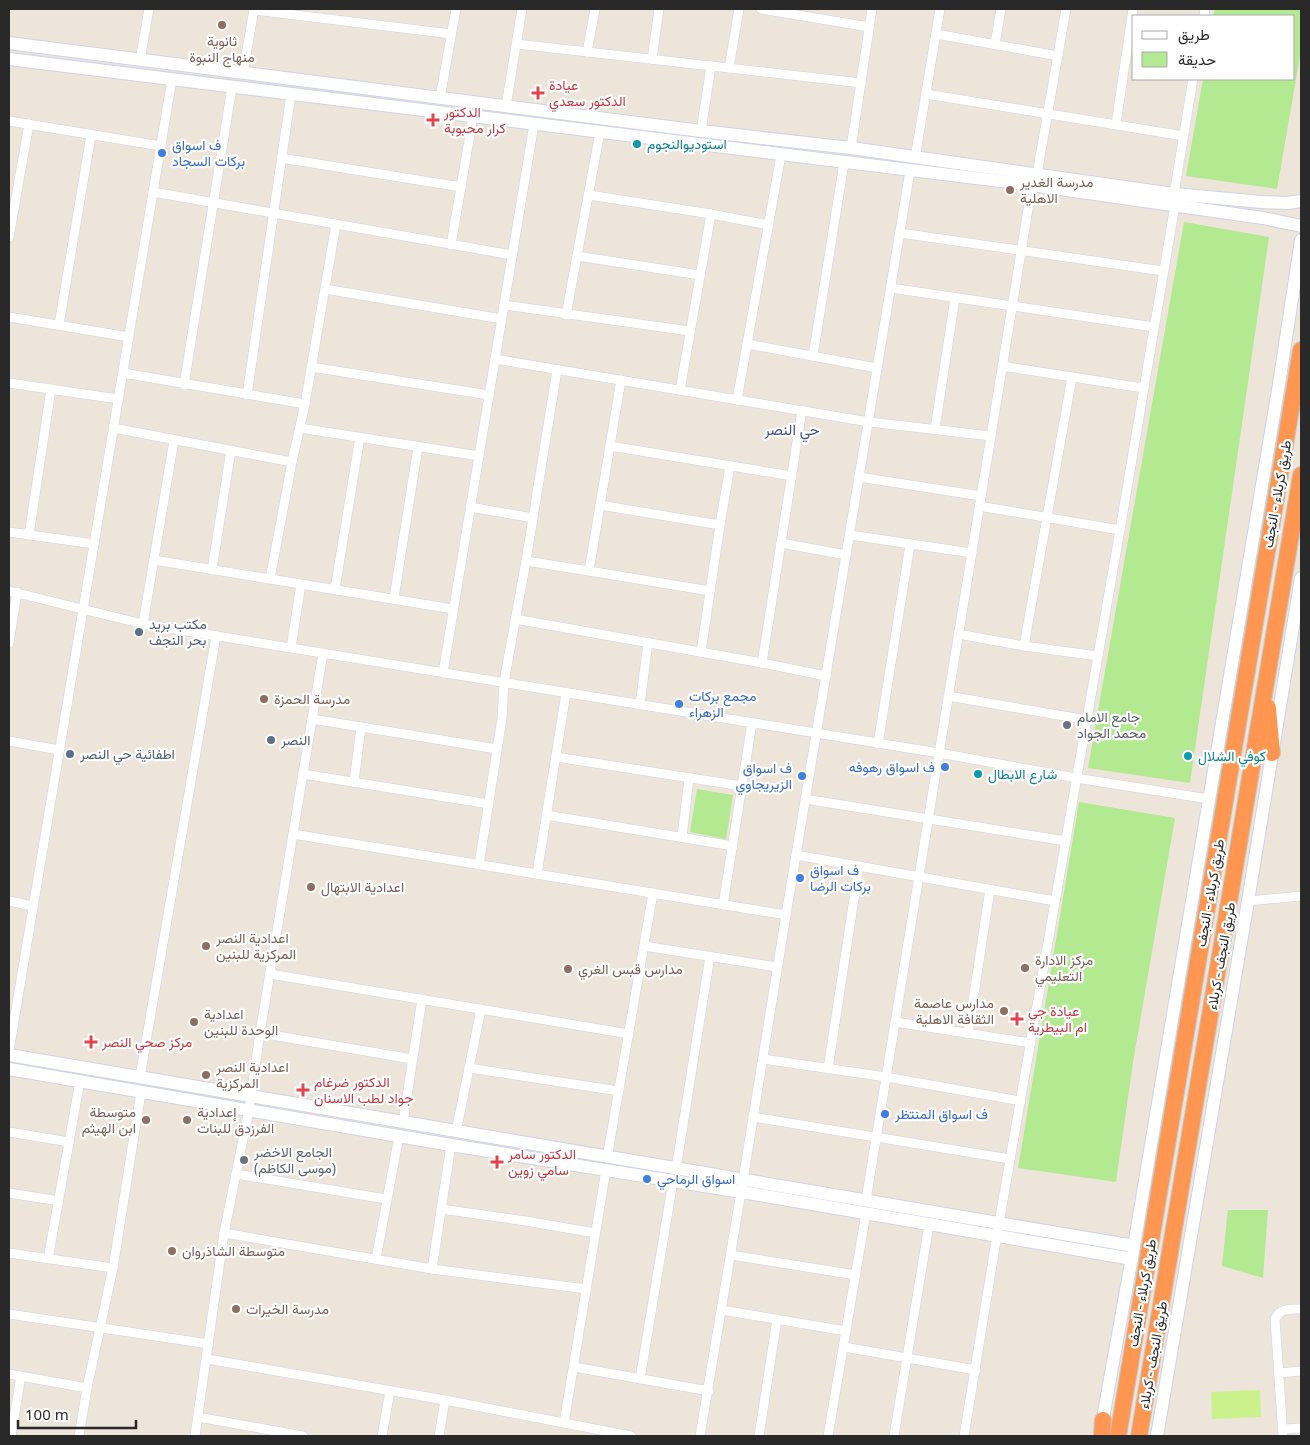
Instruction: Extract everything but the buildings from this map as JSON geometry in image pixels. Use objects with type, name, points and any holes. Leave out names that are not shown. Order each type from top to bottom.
[{"type":"highway","name":"طريق کربلاء - النجف","points":[[1118,1436],[1301,350]]},
{"type":"highway","name":"طريق النجف - کربلاء","points":[[1139,1436],[1301,475]]},
{"type":"highway","points":[[1266,686],[1272,753]]},
{"type":"street","points":[[140,60],[149,9]]},
{"type":"street","points":[[440,98],[456,9]]},
{"type":"street","points":[[506,106],[522,9]]},
{"type":"street","points":[[587,52],[595,9]]},
{"type":"street","points":[[652,59],[659,9]]},
{"type":"street","points":[[729,68],[739,9]]},
{"type":"street","points":[[761,9],[869,27]]},
{"type":"street","points":[[851,148],[872,9]]},
{"type":"street","points":[[915,158],[940,9]]},
{"type":"street","points":[[995,44],[1002,9]]},
{"type":"street","points":[[866,1200],[1021,250],[1066,9]]},
{"type":"street","points":[[243,73],[254,10],[315,13],[451,34]]},
{"type":"street","points":[[1116,124],[1132,16]]},
{"type":"street","points":[[936,34],[1058,56]]},
{"type":"street","points":[[9,43],[701,131],[851,148],[1175,200],[1301,226]]},
{"type":"street","points":[[517,44],[861,83]]},
{"type":"street","points":[[9,59],[910,171],[1035,179]]},
{"type":"street","points":[[701,131],[711,66]]},
{"type":"street","points":[[9,1051],[172,79]]},
{"type":"street","points":[[964,1436],[1010,1159],[1120,530],[1194,80]]},
{"type":"street","points":[[342,100],[346,98],[348,91],[344,86]]},
{"type":"street","points":[[184,385],[232,87]]},
{"type":"street","points":[[375,104],[371,98],[372,94],[378,90]]},
{"type":"street","points":[[247,394],[290,94]]},
{"type":"street","points":[[926,94],[1184,136]]},
{"type":"street","points":[[451,245],[473,117]]},
{"type":"street","points":[[9,121],[161,146]]},
{"type":"street","points":[[9,237],[29,124]]},
{"type":"street","points":[[443,673],[534,124]]},
{"type":"street","points":[[566,315],[600,132]]},
{"type":"street","points":[[59,325],[91,135]]},
{"type":"street","points":[[737,400],[782,155],[789,149],[786,141]]},
{"type":"street","points":[[814,159],[810,151],[816,144]]},
{"type":"street","points":[[281,158],[461,187]]},
{"type":"street","points":[[813,356],[844,163]]},
{"type":"street","points":[[700,1436],[731,1255],[749,1187],[753,1117],[910,171]]},
{"type":"street","points":[[153,192],[512,255]]},
{"type":"street","points":[[589,195],[769,225]]},
{"type":"street","points":[[1175,200],[1287,203],[1301,201]]},
{"type":"street","points":[[1262,202],[1268,207],[1267,215],[1263,218]]},
{"type":"street","points":[[680,390],[711,214]]},
{"type":"street","points":[[270,579],[312,367],[336,224]]},
{"type":"street","points":[[900,233],[1163,271]]},
{"type":"street","points":[[1102,1431],[1279,384],[1301,240]]},
{"type":"street","points":[[577,256],[700,275]]},
{"type":"street","points":[[891,288],[1154,327]]},
{"type":"street","points":[[325,289],[502,319]]},
{"type":"street","points":[[935,429],[955,298]]},
{"type":"street","points":[[504,305],[690,331]]},
{"type":"street","points":[[9,318],[129,336]]},
{"type":"street","points":[[747,344],[878,368]]},
{"type":"street","points":[[495,359],[869,422],[991,436]]},
{"type":"street","points":[[1002,366],[1144,388]]},
{"type":"street","points":[[312,367],[489,395]]},
{"type":"street","points":[[479,865],[502,718],[504,682],[514,618],[526,562],[557,370]]},
{"type":"street","points":[[123,373],[184,385],[305,404]]},
{"type":"street","points":[[1024,646],[1072,377]]},
{"type":"street","points":[[589,571],[621,380]]},
{"type":"street","points":[[9,383],[118,399]]},
{"type":"street","points":[[29,535],[51,389]]},
{"type":"street","points":[[762,663],[802,410]]},
{"type":"street","points":[[113,428],[292,462]]},
{"type":"street","points":[[300,428],[479,456]]},
{"type":"street","points":[[335,589],[360,437]]},
{"type":"street","points":[[143,624],[174,440]]},
{"type":"street","points":[[610,446],[792,476]]},
{"type":"street","points":[[394,598],[418,447]]},
{"type":"street","points":[[212,570],[231,450]]},
{"type":"street","points":[[701,652],[730,466]]},
{"type":"street","points":[[859,476],[980,501],[1047,518],[1120,530]]},
{"type":"street","points":[[600,505],[720,525]]},
{"type":"street","points":[[470,507],[533,518]]},
{"type":"street","points":[[9,532],[94,544]]},
{"type":"street","points":[[850,535],[972,553]]},
{"type":"street","points":[[780,543],[846,555]]},
{"type":"street","points":[[878,744],[910,545]]},
{"type":"street","points":[[154,560],[453,609]]},
{"type":"street","points":[[526,562],[710,591]]},
{"type":"street","points":[[1157,1436],[1301,578]]},
{"type":"street","points":[[290,648],[300,584]]},
{"type":"street","points":[[9,643],[13,592],[143,624],[878,744],[939,752],[1076,778],[1209,799]]},
{"type":"street","points":[[514,618],[826,676]]},
{"type":"street","points":[[958,634],[1024,646],[1098,656]]},
{"type":"street","points":[[140,1077],[216,636]]},
{"type":"street","points":[[640,705],[648,642]]},
{"type":"street","points":[[195,1436],[224,1233],[249,1110],[322,653]]},
{"type":"street","points":[[537,874],[566,693]]},
{"type":"street","points":[[948,696],[1087,720]]},
{"type":"street","points":[[312,719],[497,749]]},
{"type":"street","points":[[723,905],[752,723]]},
{"type":"street","points":[[354,782],[361,726]]},
{"type":"street","points":[[9,741],[59,750]]},
{"type":"street","points":[[556,757],[742,786]]},
{"type":"street","points":[[303,774],[489,804]]},
{"type":"street","points":[[682,837],[689,778]]},
{"type":"street","points":[[805,799],[1066,840]]},
{"type":"street","points":[[546,815],[733,846]]},
{"type":"street","points":[[293,834],[786,915]]},
{"type":"street","points":[[796,855],[1055,901]]},
{"type":"street","points":[[828,1069],[858,866]]},
{"type":"street","points":[[968,1034],[990,889]]},
{"type":"street","points":[[564,1423],[606,1164],[653,894]]},
{"type":"street","points":[[1248,901],[1301,896]]},
{"type":"street","points":[[9,902],[33,906]]},
{"type":"street","points":[[644,946],[777,967]]},
{"type":"street","points":[[640,1379],[710,956]]},
{"type":"street","points":[[270,974],[629,1034]]},
{"type":"street","points":[[403,1122],[422,999]]},
{"type":"street","points":[[456,1132],[481,1009]]},
{"type":"street","points":[[895,1022],[1031,1043]]},
{"type":"street","points":[[260,1033],[412,1059]]},
{"type":"street","points":[[9,1055],[403,1122],[606,1164]]},
{"type":"street","points":[[763,1059],[886,1077],[1020,1101]]},
{"type":"street","points":[[469,1068],[619,1091]]},
{"type":"street","points":[[9,1069],[451,1145],[606,1164],[749,1187],[866,1200],[980,1226],[1134,1246]]},
{"type":"street","points":[[48,1260],[80,1081]]},
{"type":"street","points":[[79,1436],[99,1328],[113,1268],[142,1092]]},
{"type":"street","points":[[228,1107],[234,1101],[231,1093]]},
{"type":"street","points":[[266,1113],[264,1106],[269,1100]]},
{"type":"street","points":[[753,1117],[1010,1159]]},
{"type":"street","points":[[9,1132],[70,1142]]},
{"type":"street","points":[[376,1259],[399,1136]]},
{"type":"street","points":[[432,1269],[451,1145]]},
{"type":"street","points":[[236,1174],[386,1199]]},
{"type":"street","points":[[749,1187],[930,1225],[980,1226]]},
{"type":"street","points":[[9,1193],[59,1201]]},
{"type":"street","points":[[441,1209],[595,1233]]},
{"type":"street","points":[[828,1436],[866,1213]]},
{"type":"street","points":[[894,1436],[930,1225]]},
{"type":"street","points":[[998,1229],[1132,1259]]},
{"type":"street","points":[[224,1233],[432,1269],[586,1289]]},
{"type":"street","points":[[9,1253],[113,1268]]},
{"type":"street","points":[[731,1255],[856,1275]]},
{"type":"street","points":[[1301,1309],[1282,1310],[1277,1313],[1274,1319],[1283,1433],[1301,1428]]},
{"type":"street","points":[[722,1310],[846,1331]]},
{"type":"street","points":[[9,1314],[209,1344]]},
{"type":"street","points":[[759,1436],[778,1320]]},
{"type":"street","points":[[844,1347],[976,1370]]},
{"type":"street","points":[[207,1359],[446,1400],[631,1436]]},
{"type":"street","points":[[574,1367],[709,1391]]},
{"type":"street","points":[[1279,1373],[1301,1371]]},
{"type":"street","points":[[9,1374],[87,1388]]},
{"type":"street","points":[[11,1435],[21,1376]]},
{"type":"street","points":[[382,1436],[390,1391]]},
{"type":"street","points":[[439,1436],[446,1400]]},
{"type":"street","points":[[198,1417],[257,1432],[303,1436]]},
{"type":"green space","points":[[1215,9],[1301,9],[1301,50],[1277,189],[1186,176],[1203,80],[1295,80],[1295,15],[1213,15]]},
{"type":"green space","points":[[1184,222],[1269,237],[1190,783],[1088,768]]},
{"type":"green space","points":[[697,789],[733,795],[726,839],[690,832]]},
{"type":"green space","points":[[1079,802],[1175,818],[1133,1062],[1116,1182],[1018,1168]]},
{"type":"green space","points":[[1228,1210],[1268,1210],[1263,1278],[1222,1266]]},
{"type":"green space","points":[[1260,1390],[1261,1417],[1212,1419],[1211,1392]]},
{"type":"place","name":"ثانوية منهاج النبوة","points":[[222,25]]},
{"type":"place","name":"عيادة الدكتور سعدي","points":[[538,93]]},
{"type":"place","name":"الدكتور كرار محبوبة","points":[[433,120]]},
{"type":"place","name":"استوديوالنجوم","points":[[637,144]]},
{"type":"place","name":"ف اسواق بركات السجاد","points":[[162,153]]},
{"type":"place","name":"مدرسة الغدير الاهلية","points":[[1010,190]]},
{"type":"place","name":"مكتب بريد بحر النجف","points":[[139,632]]},
{"type":"place","name":"مدرسة الحمزة","points":[[264,699]]},
{"type":"place","name":"مجمع بركات الزهراء","points":[[679,704]]},
{"type":"place","name":"جامع الامام محمد الجواد","points":[[1067,725]]},
{"type":"place","name":"النصر","points":[[271,740]]},
{"type":"place","name":"اطفائية حي النصر","points":[[70,754]]},
{"type":"place","name":"كوفي الشلال","points":[[1188,756]]},
{"type":"place","name":"ف اسواق رهوفه","points":[[945,767]]},
{"type":"place","name":"شارع الابطال","points":[[978,774]]},
{"type":"place","name":"ف اسواق الزيريجاوي","points":[[802,776]]},
{"type":"place","name":"ف اسواق بركات الرضا","points":[[800,878]]},
{"type":"place","name":"اعدادية الابتهال","points":[[311,887]]},
{"type":"place","name":"اعدادية النصر المركزية للبنين","points":[[206,946]]},
{"type":"place","name":"مركز الادارة التعليمي","points":[[1025,968]]},
{"type":"place","name":"مدارس قبس الغري","points":[[568,969]]},
{"type":"place","name":"مدارس عاصمة الثقافة الاهلية","points":[[1004,1011]]},
{"type":"place","name":"عيادة جي ام البيطرية","points":[[1017,1019]]},
{"type":"place","name":"اعدادية الوحدة للبنين","points":[[194,1022]]},
{"type":"place","name":"مركز صحي النصر","points":[[91,1042]]},
{"type":"place","name":"اعدادية النصر المركزية","points":[[206,1075]]},
{"type":"place","name":"الدكتور ضرغام جواد لطب الاسنان","points":[[303,1090]]},
{"type":"place","name":"ف اسواق المنتظر","points":[[885,1114]]},
{"type":"place","name":"متوسطة ابن الهيثم","points":[[146,1120]]},
{"type":"place","name":"إعدادية الفرزدق للبنات","points":[[187,1120]]},
{"type":"place","name":"الجامع الاخضر (موسى الكاظم)","points":[[244,1160]]},
{"type":"place","name":"الدكتور سامر سامي زوين","points":[[497,1162]]},
{"type":"place","name":"اسواق الرماحي","points":[[647,1179]]},
{"type":"place","name":"متوسطة الشاذروان","points":[[172,1251]]},
{"type":"place","name":"مدرسة الخيرات","points":[[236,1309]]},
{"type":"district","name":"حي النصر","points":[[792,430]]}]
